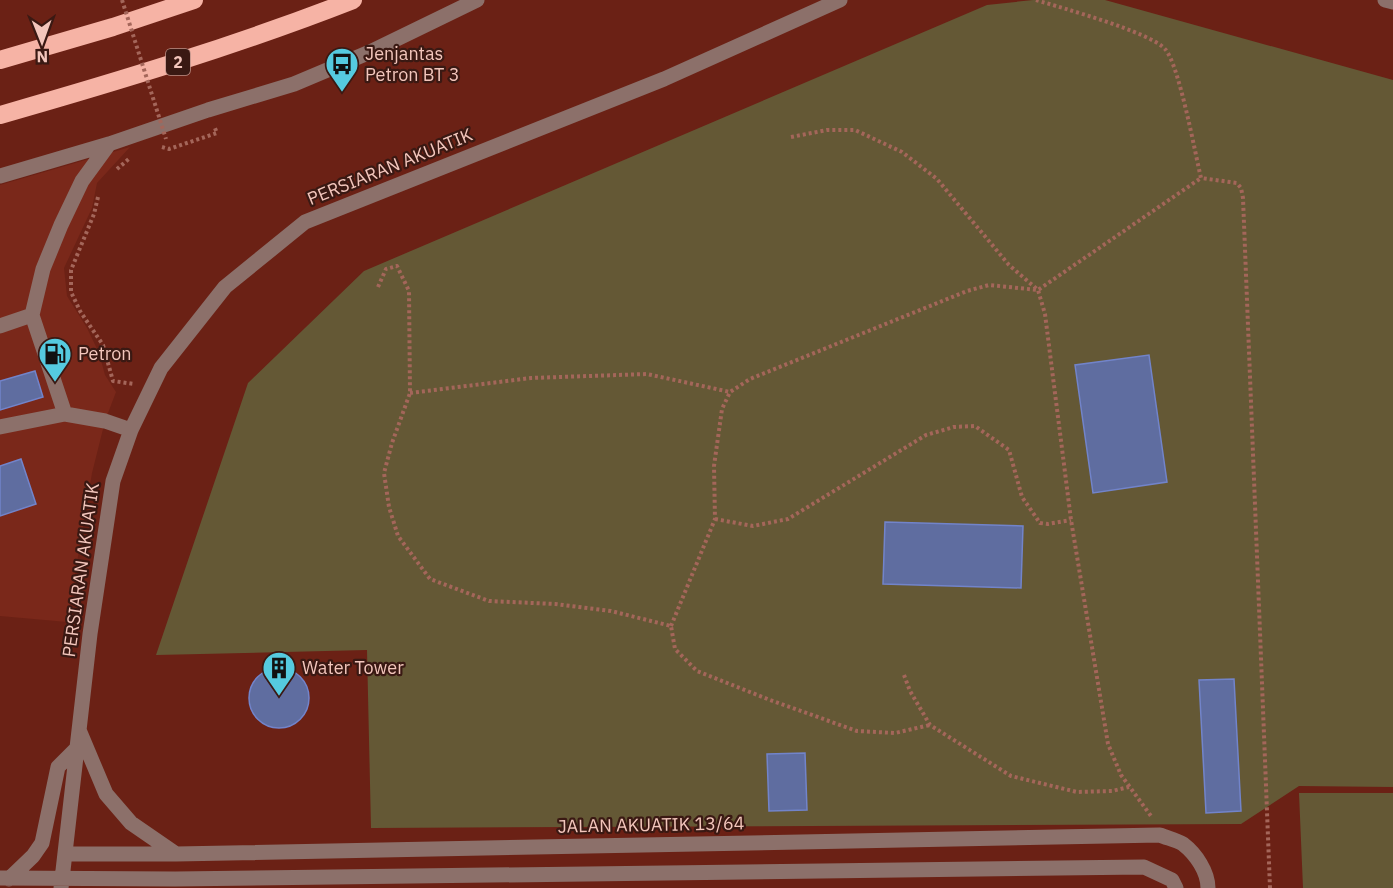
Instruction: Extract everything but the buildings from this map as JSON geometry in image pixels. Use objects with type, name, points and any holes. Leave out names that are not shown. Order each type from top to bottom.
[{"type":"highway","points":[[0,60],[113,27],[194,0]]},
{"type":"highway","name":"2","points":[[0,115],[137,76],[287,26],[353,0]]},
{"type":"street","points":[[0,176],[109,144],[294,84],[370,52],[477,0]]},
{"type":"street","name":"PERSIARAN AKUATIK","points":[[61,884],[90,634],[113,481],[131,430],[161,368],[225,287],[304,222],[664,79],[840,0]]},
{"type":"street","points":[[1385,0],[1393,3]]},
{"type":"street","points":[[65,414],[32,315],[43,269],[61,225],[82,181],[109,144]]},
{"type":"street","points":[[0,326],[32,315]]},
{"type":"street","points":[[0,427],[65,414],[105,421],[131,430]]},
{"type":"street","points":[[79,730],[106,794],[131,823],[176,854]]},
{"type":"street","points":[[5,879],[33,856],[42,843],[58,767],[77,748]]},
{"type":"street","name":"JALAN AKUATIK 13/64","points":[[65,854],[176,854],[1160,835],[1182,843],[1195,856],[1208,877],[1208,888]]},
{"type":"street","points":[[5,879],[61,884],[175,879],[307,883],[528,882],[1144,867],[1172,880],[1176,888]]},
{"type":"street","points":[[127,888],[175,879]]},
{"type":"path","points":[[122,0],[166,139]]},
{"type":"path","points":[[1036,0],[1141,34],[1165,48],[1174,65],[1202,178]]},
{"type":"path","points":[[159,146],[170,149],[217,133],[213,124]]},
{"type":"path","points":[[792,137],[827,130],[855,130],[902,152],[937,179],[1009,265],[1038,290],[1047,324],[1071,520],[1108,744],[1121,775],[1155,820],[1160,835]]},
{"type":"path","points":[[113,172],[131,158]]},
{"type":"path","points":[[930,725],[895,733],[857,731],[697,671],[675,649],[671,626],[715,519],[714,466],[722,410],[730,392],[750,379],[967,291],[989,285],[1038,290],[1202,178],[1237,183],[1241,188],[1243,198],[1270,888]]},
{"type":"path","points":[[99,193],[94,214],[71,270],[71,292],[80,311],[103,345],[113,381],[153,386]]},
{"type":"path","points":[[378,287],[386,269],[397,266],[405,278],[409,291],[410,393],[384,473],[389,507],[398,536],[430,579],[489,601],[555,604],[611,611],[671,626]]},
{"type":"path","points":[[410,393],[531,378],[647,374],[730,392]]},
{"type":"path","points":[[715,519],[753,526],[788,519],[927,435],[954,427],[975,426],[1009,450],[1022,497],[1040,522],[1048,524],[1071,520]]},
{"type":"path","points":[[904,675],[914,700],[930,725],[1011,776],[1077,792],[1112,791],[1129,787]]},
{"type":"shaded area","points":[[1033,0],[1105,0],[1393,80],[1393,787],[1299,786],[1241,824],[371,828],[367,650],[156,655],[248,383],[364,271],[987,5]]},
{"type":"shaded area","name":"Petron","points":[[130,147],[97,183],[92,208],[64,268],[67,296],[87,328],[99,353],[105,375],[116,392],[105,421],[92,473],[67,622],[0,616],[0,185]]},
{"type":"shaded area","points":[[1299,793],[1393,793],[1393,888],[1303,888]]},
{"type":"place","name":"Jenjantas Petron BT 3","points":[[342,93]]},
{"type":"place","name":"Petron","points":[[55,383]]},
{"type":"place","name":"Water Tower","points":[[279,697]]}]
